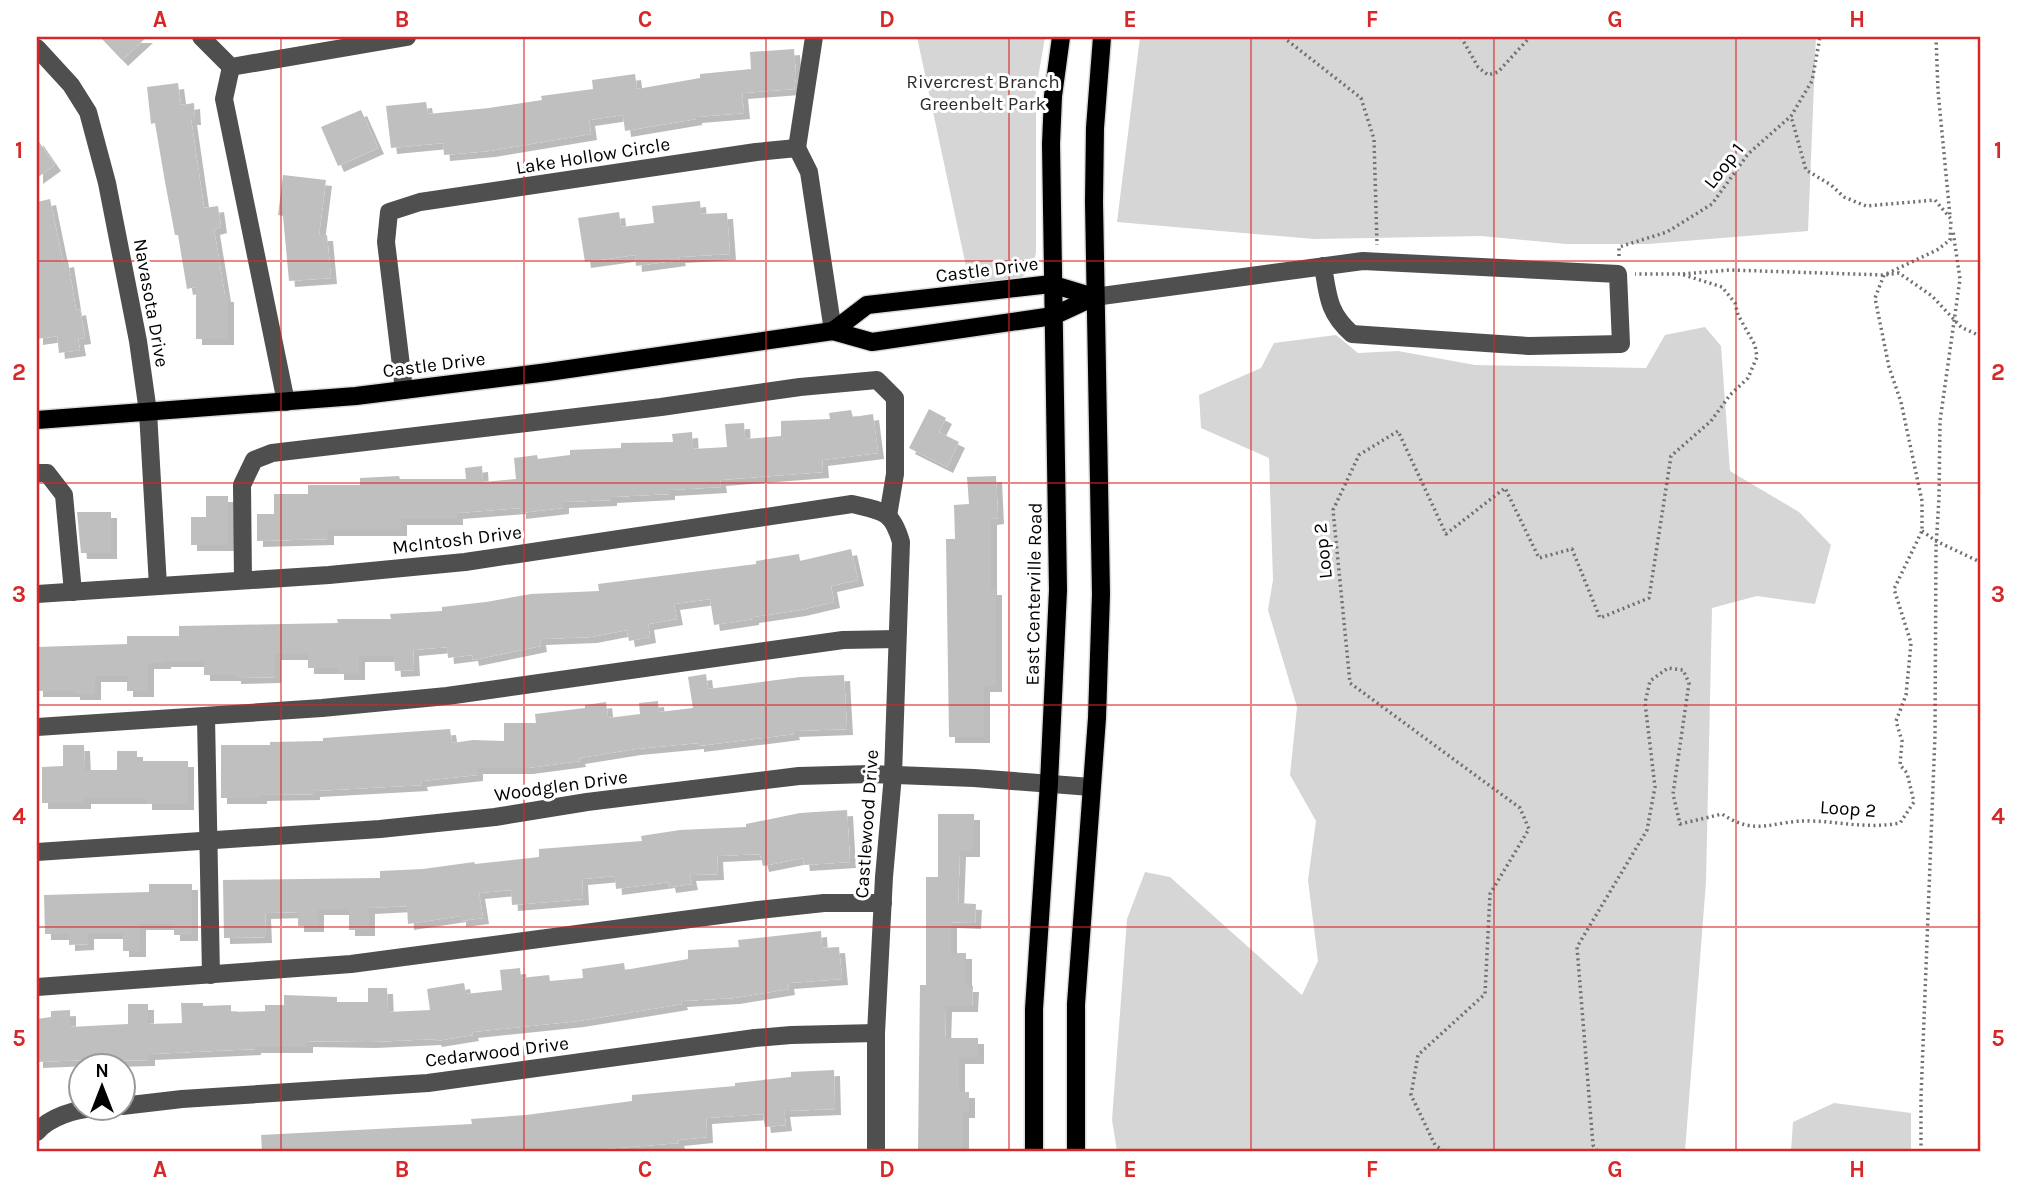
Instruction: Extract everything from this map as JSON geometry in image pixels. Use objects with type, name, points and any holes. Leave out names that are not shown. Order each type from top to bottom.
[{"type":"main road","name":"East Centerville Road","points":[[1034,1151],[1034,1009],[1058,590],[1051,144],[1053,96],[1061,37]]},
{"type":"main road","points":[[1076,1151],[1076,1004],[1097,719],[1101,594],[1094,297],[1095,128],[1102,37]]},
{"type":"main road","name":"Castle Drive","points":[[833,331],[867,305],[1052,284],[1094,297]]},
{"type":"main road","name":"Castle Drive","points":[[37,419],[286,402],[404,390],[833,331],[872,342],[1053,316],[1094,297]]},
{"type":"street","points":[[201,37],[230,67]]},
{"type":"street","points":[[230,67],[407,37]]},
{"type":"street","points":[[814,37],[797,148],[809,172],[833,331]]},
{"type":"street","name":"Navasota Drive","points":[[37,48],[71,85],[89,112],[110,196],[138,341],[148,412],[158,586]]},
{"type":"street","points":[[230,67],[224,99],[286,402]]},
{"type":"street","name":"Lake Hollow Circle","points":[[404,390],[386,242],[388,212],[420,202],[797,148]]},
{"type":"street","points":[[1094,297],[1323,266],[1363,261],[1618,274],[1621,344],[1529,346],[1352,334],[1337,321],[1329,300],[1323,266]]},
{"type":"street","points":[[243,580],[242,485],[254,460],[272,453],[661,407],[800,387],[877,380],[895,398],[895,474],[883,513]]},
{"type":"street","points":[[37,473],[47,473],[64,495],[73,592]]},
{"type":"street","name":"McIntosh Drive","points":[[37,594],[466,562],[852,504],[883,513]]},
{"type":"street","name":"Castlewood Drive","points":[[876,1151],[876,1033],[893,775],[901,542],[895,521],[883,513]]},
{"type":"street","points":[[37,727],[206,717],[447,696],[843,640],[897,639]]},
{"type":"street","points":[[206,717],[211,975]]},
{"type":"street","name":"Woodglen Drive","points":[[37,852],[380,829],[495,817],[587,802],[799,776],[893,775],[1091,787]]},
{"type":"street","points":[[37,987],[351,964],[758,910],[824,903],[883,903]]},
{"type":"street","name":"Cedarwood Drive","points":[[136,1104],[428,1083],[755,1038],[876,1033]]},
{"type":"street","points":[[37,1132],[44,1123],[66,1115]]},
{"type":"path","points":[[1283,37],[1361,98],[1374,139],[1377,261]]},
{"type":"path","points":[[1461,37],[1478,67],[1488,75],[1498,72],[1530,37]]},
{"type":"path","name":"Loop 1","points":[[1618,274],[1619,247],[1667,232],[1712,204],[1748,154],[1791,116],[1812,81],[1820,37]]},
{"type":"path","points":[[1921,1151],[1935,735],[1940,421],[1960,279],[1938,92],[1936,37]]},
{"type":"path","points":[[1791,116],[1806,170],[1844,197],[1866,206],[1935,200],[1951,219],[1950,240],[1937,250],[1884,275]]},
{"type":"path","points":[[1681,274],[1730,270],[1899,274],[1932,296],[1961,327],[1980,336]]},
{"type":"path","name":"Loop 2","points":[[1444,1151],[1435,1145],[1411,1095],[1418,1055],[1485,995],[1490,894],[1529,829],[1520,808],[1350,684],[1333,510],[1359,455],[1398,431],[1446,534],[1505,488],[1539,558],[1572,549],[1600,618],[1649,598],[1671,456],[1711,421],[1730,395],[1748,379],[1757,357],[1755,345],[1738,315],[1735,303],[1722,287],[1681,274],[1618,274]]},
{"type":"path","name":"Loop 2","points":[[1597,1151],[1593,1145],[1577,947],[1647,830],[1655,787],[1645,703],[1650,681],[1668,668],[1683,670],[1689,684],[1673,794],[1680,824],[1722,814],[1749,827],[1764,828],[1810,821],[1879,827],[1900,823],[1914,802],[1906,773],[1900,765],[1902,741],[1896,721],[1906,695],[1911,643],[1894,589],[1922,531],[1922,502],[1875,298],[1884,275]]},
{"type":"path","points":[[1922,531],[1936,541],[1980,562]]},
{"type":"green space","name":"Rivercrest Branch Greenbelt Park","points":[[917,37],[1045,37],[1036,90],[1036,252],[1033,268],[1022,277],[970,285]]},
{"type":"green space","points":[[1140,37],[1816,37],[1808,231],[1648,244],[1566,244],[1481,236],[1314,239],[1117,222]]},
{"type":"green space","points":[[1705,327],[1721,346],[1730,471],[1799,512],[1831,545],[1815,604],[1757,596],[1712,608],[1706,882],[1685,1151],[1117,1151],[1112,1120],[1127,919],[1145,872],[1170,877],[1302,995],[1318,961],[1308,880],[1316,821],[1290,775],[1297,707],[1268,610],[1273,580],[1269,458],[1201,428],[1199,395],[1261,368],[1274,343],[1336,335],[1358,353],[1398,351],[1475,365],[1646,368],[1665,335]]},
{"type":"green space","points":[[1834,1103],[1911,1113],[1911,1151],[1791,1151],[1793,1122]]},
{"type":"building","points":[[100,37],[147,37],[122,60]]},
{"type":"building","points":[[794,49],[794,89],[742,93],[744,113],[696,117],[625,131],[623,115],[589,120],[591,134],[489,151],[444,155],[443,143],[391,148],[386,106],[426,102],[428,114],[489,108],[542,100],[541,96],[593,89],[592,80],[635,74],[637,89],[700,78],[700,74],[751,69],[750,52]]},
{"type":"building","points":[[178,83],[181,105],[194,103],[195,119],[191,119],[204,208],[218,206],[221,227],[214,229],[225,296],[228,296],[228,339],[196,339],[196,287],[187,289],[155,123],[151,124],[147,87]]},
{"type":"building","points":[[361,110],[378,148],[338,166],[321,127]]},
{"type":"building","points":[[37,139],[55,165],[37,178]]},
{"type":"building","points":[[283,175],[326,180],[319,235],[327,235],[331,278],[289,281],[283,216],[278,215]]},
{"type":"building","points":[[50,199],[63,262],[68,261],[76,310],[80,309],[85,338],[78,339],[80,350],[59,353],[57,336],[37,339],[37,202]]},
{"type":"building","points":[[700,201],[701,214],[727,213],[730,254],[679,257],[680,260],[636,266],[635,255],[585,262],[578,218],[619,212],[621,227],[654,223],[652,206]]},
{"type":"building","points":[[929,409],[946,418],[939,432],[959,442],[947,467],[909,448]]},
{"type":"building","points":[[851,410],[853,417],[873,414],[878,453],[822,460],[823,472],[720,480],[721,487],[669,490],[669,494],[611,497],[611,500],[563,502],[563,508],[520,513],[520,508],[457,513],[457,519],[401,519],[401,530],[328,530],[328,539],[257,541],[257,514],[274,514],[274,494],[308,494],[308,485],[360,485],[360,478],[399,476],[400,479],[466,479],[465,468],[482,466],[483,482],[516,479],[514,458],[537,455],[538,459],[570,455],[570,450],[621,448],[621,443],[673,442],[672,434],[692,432],[693,449],[727,447],[725,424],[744,423],[745,439],[781,436],[781,421],[830,419],[829,413]]},
{"type":"building","points":[[996,476],[998,518],[991,519],[991,589],[996,589],[996,686],[984,686],[984,737],[949,737],[946,539],[955,539],[954,505],[969,504],[967,477]]},
{"type":"building","points":[[206,496],[228,496],[228,545],[191,545],[191,517],[206,517]]},
{"type":"building","points":[[77,512],[111,512],[111,553],[81,553]]},
{"type":"building","points":[[851,549],[858,580],[831,586],[834,602],[714,625],[710,599],[674,604],[677,619],[648,624],[650,637],[629,641],[627,630],[591,637],[540,639],[541,646],[473,660],[472,655],[448,658],[447,647],[413,650],[414,670],[395,671],[394,656],[359,656],[359,674],[338,674],[338,668],[308,668],[308,654],[275,654],[275,677],[235,678],[235,675],[204,675],[204,661],[165,661],[148,663],[148,691],[127,691],[127,676],[95,676],[95,694],[37,691],[37,647],[127,644],[127,636],[179,636],[179,626],[338,623],[337,619],[391,619],[390,614],[442,611],[442,607],[531,594],[599,591],[598,584],[756,564],[756,561],[799,554],[800,561]]},
{"type":"building","points":[[706,674],[708,689],[800,677],[844,675],[847,729],[793,731],[794,734],[698,746],[698,743],[635,749],[579,758],[580,761],[527,768],[477,768],[477,775],[421,781],[422,785],[314,791],[314,794],[261,795],[261,798],[221,798],[221,745],[270,745],[270,742],[323,741],[323,738],[450,729],[452,743],[473,740],[504,741],[504,723],[536,723],[535,714],[585,708],[585,705],[606,702],[608,718],[640,714],[639,703],[658,701],[659,712],[693,708],[688,677]]},
{"type":"building","points":[[63,745],[84,745],[85,770],[117,770],[117,751],[137,751],[137,761],[188,761],[188,804],[146,804],[146,798],[85,798],[85,803],[42,803],[42,767],[63,766]]},
{"type":"building","points":[[847,810],[850,862],[804,865],[803,858],[763,866],[760,854],[717,856],[718,874],[690,875],[692,884],[670,887],[669,882],[616,889],[615,876],[582,879],[583,899],[512,905],[511,890],[479,893],[483,918],[460,921],[460,916],[408,924],[407,906],[369,908],[369,930],[349,930],[349,909],[318,909],[318,926],[298,926],[298,912],[265,913],[266,937],[224,938],[223,880],[380,878],[380,871],[539,857],[539,849],[642,841],[641,836],[680,830],[746,827],[746,824],[800,813]]},
{"type":"building","points":[[938,814],[974,814],[974,851],[960,851],[958,903],[976,904],[975,923],[951,922],[951,953],[966,953],[966,986],[973,986],[972,1006],[946,1006],[945,1038],[978,1038],[978,1058],[959,1058],[959,1092],[969,1092],[969,1112],[963,1112],[963,1151],[918,1151],[920,985],[926,985],[926,877],[938,877]]},
{"type":"building","points":[[149,884],[192,884],[192,935],[174,935],[174,924],[140,924],[140,951],[123,951],[123,933],[88,933],[88,944],[69,945],[69,934],[45,934],[44,895],[149,892]]},
{"type":"building","points":[[821,931],[822,948],[839,947],[842,979],[788,983],[789,989],[734,998],[681,1001],[682,1004],[578,1021],[472,1032],[473,1035],[436,1041],[307,1041],[307,1047],[255,1047],[149,1054],[149,1060],[136,1060],[136,1052],[66,1052],[66,1061],[37,1062],[37,1019],[51,1017],[51,1011],[70,1010],[70,1027],[128,1024],[128,1004],[148,1004],[148,1024],[182,1023],[181,1003],[203,1003],[203,1006],[231,1005],[231,1012],[265,1011],[265,1005],[284,1005],[284,995],[337,997],[337,1002],[368,1002],[368,988],[387,988],[388,1012],[430,1010],[427,989],[464,983],[466,994],[502,990],[500,970],[520,968],[521,978],[549,975],[550,981],[583,978],[582,969],[624,963],[625,970],[688,959],[688,950],[739,947],[738,940]]},
{"type":"building","points":[[834,1070],[835,1109],[784,1111],[786,1125],[765,1127],[763,1114],[706,1118],[707,1137],[678,1140],[679,1143],[578,1151],[262,1151],[261,1135],[472,1124],[471,1119],[526,1115],[632,1101],[632,1095],[735,1086],[735,1083],[791,1077],[791,1072]]}]
